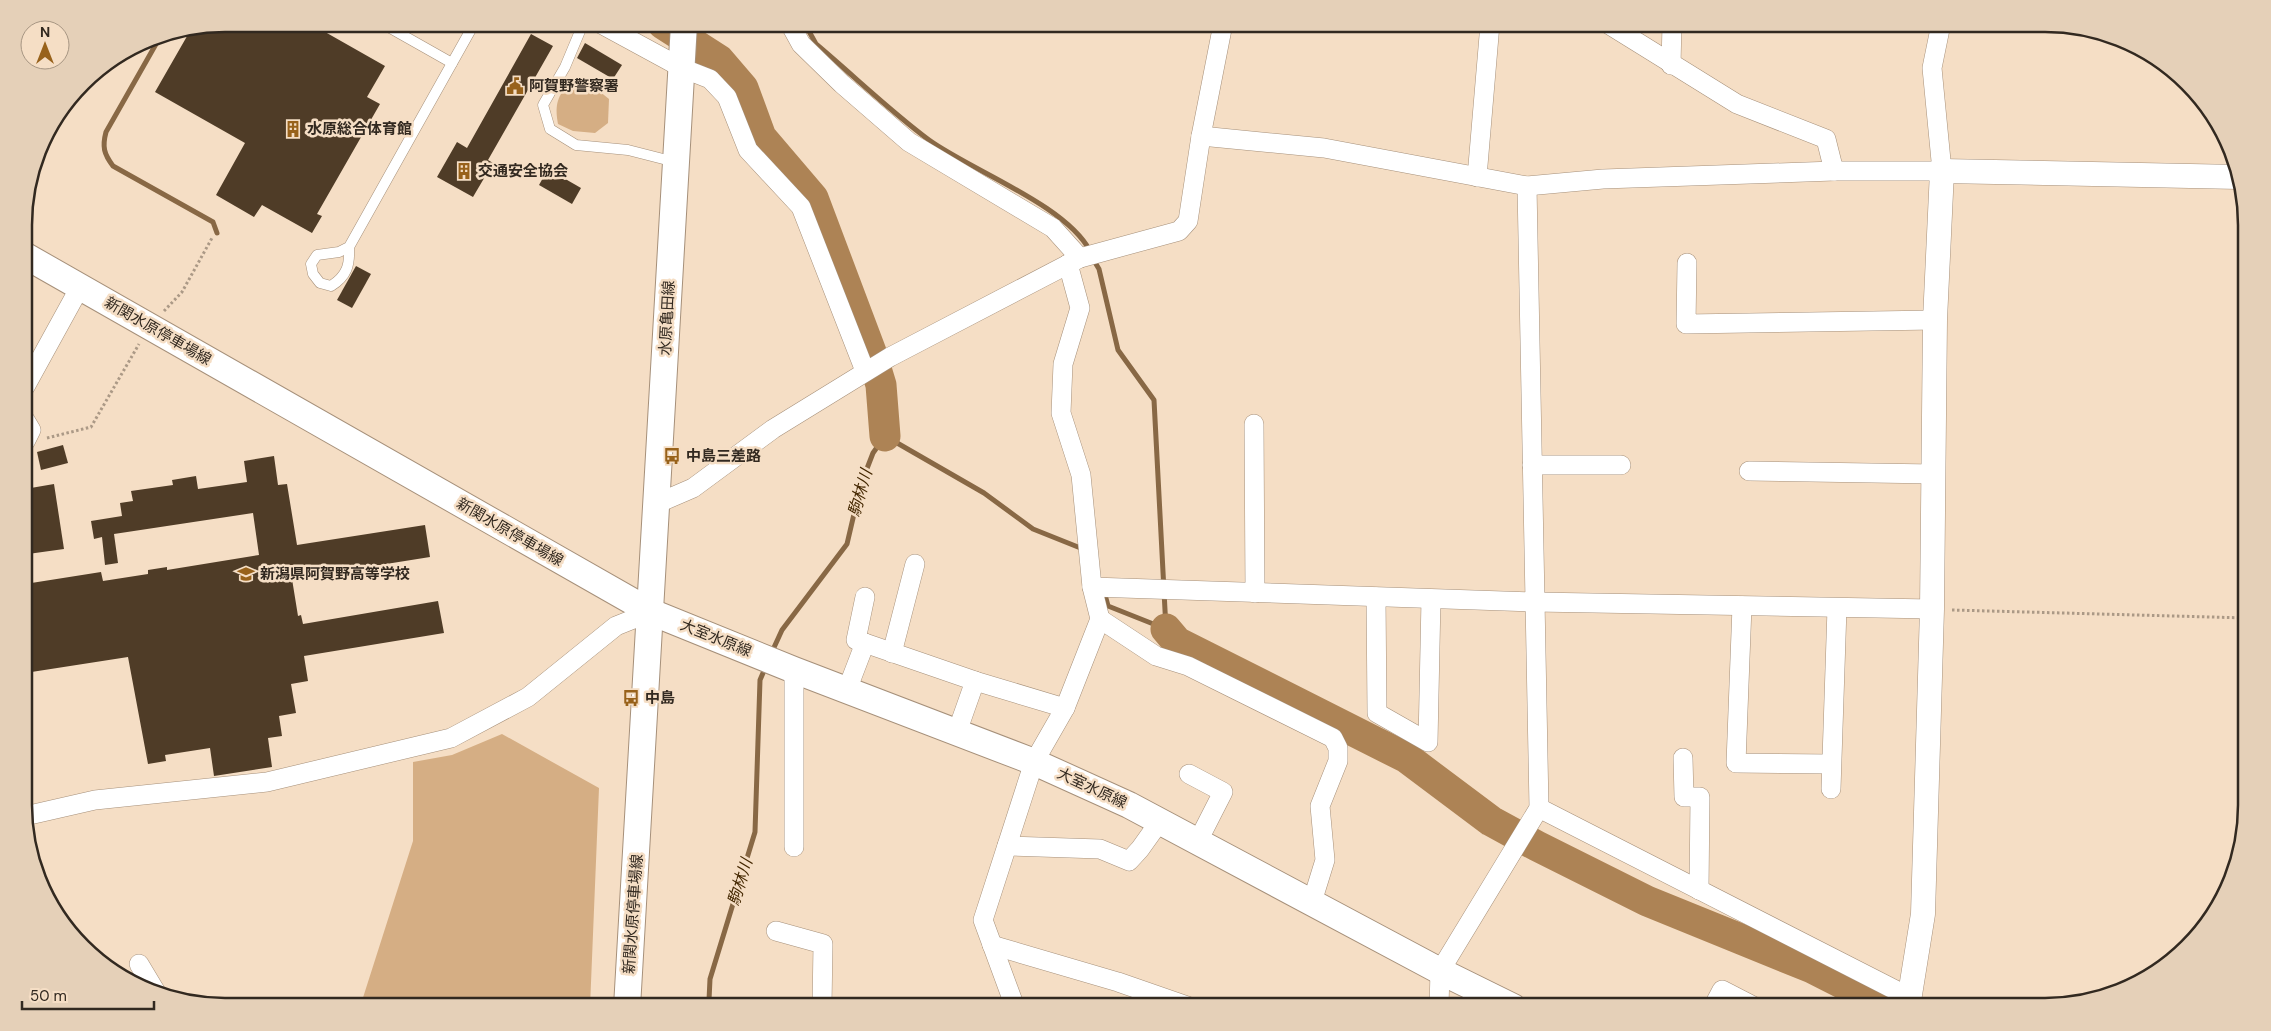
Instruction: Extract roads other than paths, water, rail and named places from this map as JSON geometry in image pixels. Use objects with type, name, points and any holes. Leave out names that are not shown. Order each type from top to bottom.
[{"type":"main road","name":"水原亀田線","points":[[651,612],[684,32]]},
{"type":"main road","name":"新関水原停車場線","points":[[32,260],[651,612],[628,998]]},
{"type":"main road","name":"大室水原線","points":[[651,612],[794,670],[1034,762],[1160,821],[1440,971],[1495,998]]},
{"type":"street","points":[[618,32],[683,62],[710,79],[727,97],[748,150],[801,207],[865,371]]},
{"type":"street","points":[[794,32],[800,44],[842,84],[909,142],[1053,228],[1074,261],[1080,308],[1063,364],[1061,413],[1081,475],[1092,587],[1100,619],[1065,708],[1034,762],[983,920],[1011,998]]},
{"type":"street","points":[[656,504],[693,488],[773,429],[890,357],[1074,261],[1179,231],[1188,221],[1201,136],[1221,32]]},
{"type":"street","points":[[1477,177],[1489,32]]},
{"type":"street","points":[[1620,32],[1737,104],[1826,139],[1834,171]]},
{"type":"street","points":[[1671,65],[1672,32]]},
{"type":"street","points":[[1911,998],[1923,914],[1932,609],[1935,320],[1942,171],[1932,68],[1939,32]]},
{"type":"street","points":[[1201,136],[1324,148],[1527,186],[1603,179],[1834,171],[1942,171],[2232,177]]},
{"type":"street","points":[[1438,998],[1440,971],[1539,808],[1527,186]]},
{"type":"street","points":[[1687,262],[1686,324],[1935,320]]},
{"type":"street","points":[[32,374],[80,287]]},
{"type":"street","points":[[1254,424],[1255,593]]},
{"type":"street","points":[[1532,465],[1621,465]]},
{"type":"street","points":[[1749,471],[1934,474]]},
{"type":"street","points":[[892,652],[915,564]]},
{"type":"street","points":[[1092,587],[1535,602],[1932,609]]},
{"type":"street","points":[[1376,597],[1377,713],[1428,742],[1432,599]]},
{"type":"street","points":[[865,598],[856,640],[974,681],[1065,708]]},
{"type":"street","points":[[1742,606],[1736,763],[1831,764]]},
{"type":"street","points":[[1831,789],[1838,608]]},
{"type":"street","points":[[33,814],[95,800],[267,782],[451,738],[528,697],[616,626],[651,612]]},
{"type":"street","points":[[1100,619],[1156,656],[1188,666],[1333,738],[1338,748],[1338,761],[1320,806],[1325,860],[1312,902]]},
{"type":"street","points":[[847,690],[865,643]]},
{"type":"street","points":[[794,670],[794,847]]},
{"type":"street","points":[[957,732],[974,681]]},
{"type":"street","points":[[1683,758],[1684,797],[1700,797],[1699,890]]},
{"type":"street","points":[[1189,774],[1223,792],[1198,841]]},
{"type":"street","points":[[1539,808],[1902,998]]},
{"type":"street","points":[[1007,846],[1100,849],[1129,861],[1160,821]]},
{"type":"street","points":[[776,932],[823,944],[822,998]]},
{"type":"street","points":[[992,945],[1118,982],[1152,998]]},
{"type":"street","points":[[139,964],[151,983]]},
{"type":"street","points":[[1718,998],[1722,990],[1738,998]]},
{"type":"lane","points":[[397,32],[452,63]]},
{"type":"lane","points":[[349,247],[469,32]]},
{"type":"lane","points":[[580,32],[565,67],[543,105],[550,129],[576,145],[628,150],[676,162]]},
{"type":"waterway","name":"駒林川","points":[[675,32],[719,60],[743,88],[761,137],[813,198],[871,352],[881,385],[885,436]]},
{"type":"waterway","points":[[809,32],[816,44],[929,140],[1040,204],[1078,234],[1090,251]]},
{"type":"waterway","points":[[155,46],[106,132],[105,150],[113,166],[213,222],[217,233]]},
{"type":"waterway","points":[[1093,259],[1099,269],[1118,350],[1154,400],[1166,629],[1108,606],[1104,591]]},
{"type":"waterway","name":"駒林川","points":[[771,654],[782,630],[847,544],[861,484],[873,453],[885,436],[984,493],[1033,529],[1083,549]]},
{"type":"waterway","points":[[1166,629],[1177,642],[1407,758],[1491,821],[1537,846],[1647,901],[1812,968],[1871,998]]},
{"type":"waterway","name":"駒林川","points":[[709,998],[710,979],[755,832],[760,680],[766,666]]},
{"type":"place","name":"阿賀野警察署","points":[[515,86]]},
{"type":"place","name":"水原総合体育館","points":[[293,129]]},
{"type":"place","name":"交通安全協会","points":[[464,171]]},
{"type":"place","name":"中島三差路","points":[[672,456]]},
{"type":"place","name":"新潟県阿賀野高等学校","points":[[246,574]]},
{"type":"place","name":"中島","points":[[631,698]]}]
